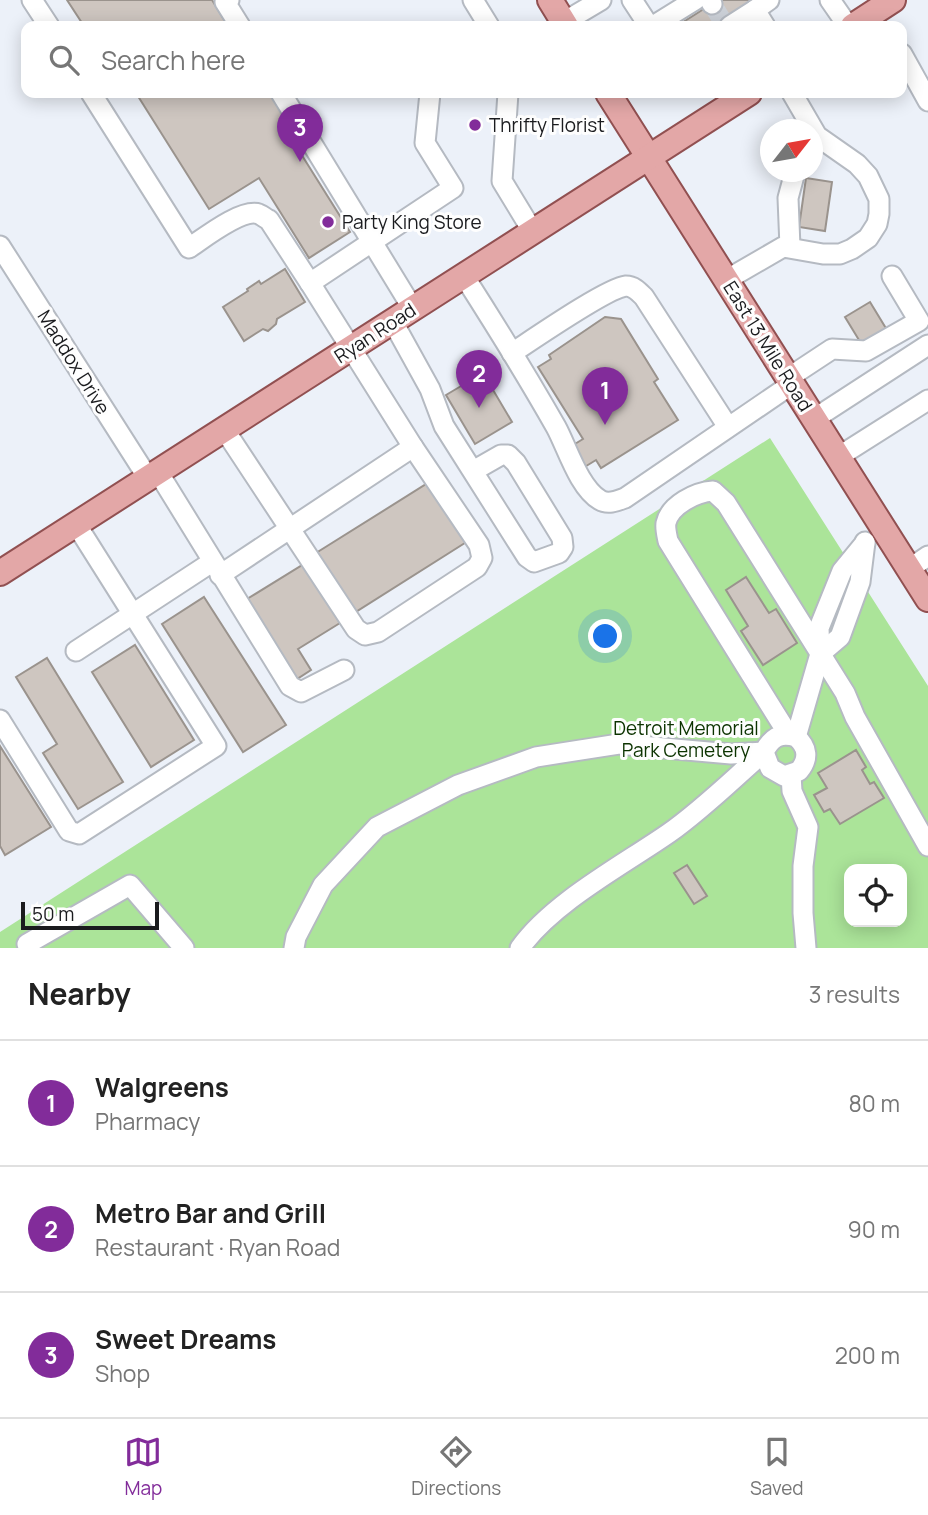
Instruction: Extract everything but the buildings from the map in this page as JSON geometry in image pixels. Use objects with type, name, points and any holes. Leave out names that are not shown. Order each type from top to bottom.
[{"type":"main road","points":[[550,0],[563,21]]},
{"type":"main road","points":[[866,21],[893,0]]},
{"type":"main road","name":"East 13 Mile Road","points":[[611,98],[875,514],[919,562],[926,592]]},
{"type":"main road","name":"Ryan Road","points":[[0,573],[648,158],[720,101]]},
{"type":"street","points":[[32,0],[46,21]]},
{"type":"street","points":[[473,0],[486,21]]},
{"type":"street","points":[[570,21],[601,0]]},
{"type":"street","points":[[632,0],[647,21]]},
{"type":"street","points":[[830,0],[860,21]]},
{"type":"street","points":[[226,1],[237,21]]},
{"type":"street","points":[[676,21],[716,13],[763,12]]},
{"type":"street","points":[[907,61],[925,88]]},
{"type":"street","points":[[94,98],[189,247],[238,217],[250,213],[260,214],[269,220],[413,447],[479,545],[482,558],[477,567],[379,632],[365,635],[356,629],[225,429]]},
{"type":"street","points":[[284,98],[372,242],[403,315],[444,426],[527,557],[534,562],[559,553],[563,547],[562,538],[508,455],[501,454],[473,471]]},
{"type":"street","points":[[310,283],[453,188],[425,143],[430,98]]},
{"type":"street","points":[[508,98],[502,181],[533,232]]},
{"type":"street","points":[[794,98],[805,119]]},
{"type":"street","points":[[726,280],[775,251],[790,247],[823,254],[840,254],[868,238],[877,224],[879,199],[868,176],[857,164],[823,145]]},
{"type":"street","points":[[790,247],[788,198],[792,182]]},
{"type":"street","name":"Maddox Drive","points":[[0,246],[216,568],[290,686],[301,692],[344,670]]},
{"type":"street","points":[[464,276],[558,430],[573,465],[591,492],[601,501],[612,503],[625,498],[728,428],[832,349],[866,351],[919,321],[892,276]]},
{"type":"street","points":[[512,353],[624,286],[634,288],[644,297],[728,428]]},
{"type":"street","points":[[814,419],[928,345]]},
{"type":"street","points":[[838,457],[928,400]]},
{"type":"street","points":[[76,651],[131,613],[289,528],[413,447]]},
{"type":"street","points":[[765,752],[770,768],[783,776],[799,771],[806,757],[806,749],[792,736],[668,541],[666,524],[673,510],[702,492],[713,491],[726,503],[845,693],[855,717],[928,846]]},
{"type":"street","points":[[792,736],[820,654],[839,637],[851,608],[860,582],[865,543],[875,514]]},
{"type":"street","points":[[0,720],[69,831],[79,834],[216,746],[76,524]]},
{"type":"street","points":[[520,948],[528,937],[579,894],[672,831],[765,752],[773,739],[792,736]]},
{"type":"street","points":[[294,948],[296,937],[323,885],[377,827],[458,785],[536,757],[619,744],[732,754],[765,752]]},
{"type":"street","points":[[792,775],[792,792],[808,827],[803,866],[806,948]]},
{"type":"street","points":[[26,944],[130,885],[184,948]]},
{"type":"green space","name":"Detroit Memorial Park Cemetery","points":[[770,438],[928,686],[928,948],[0,948],[0,932]]},
{"type":"tunnel","points":[[712,4],[722,20]]},
{"type":"place","name":"Thrifty Florist","points":[[475,125]]},
{"type":"place","name":"Sweet Dreams","points":[[300,162]]},
{"type":"place","name":"Party King Store","points":[[328,222]]},
{"type":"place","name":"Metro Bar and Grill","points":[[479,408]]},
{"type":"place","name":"Walgreens","points":[[605,425]]}]
